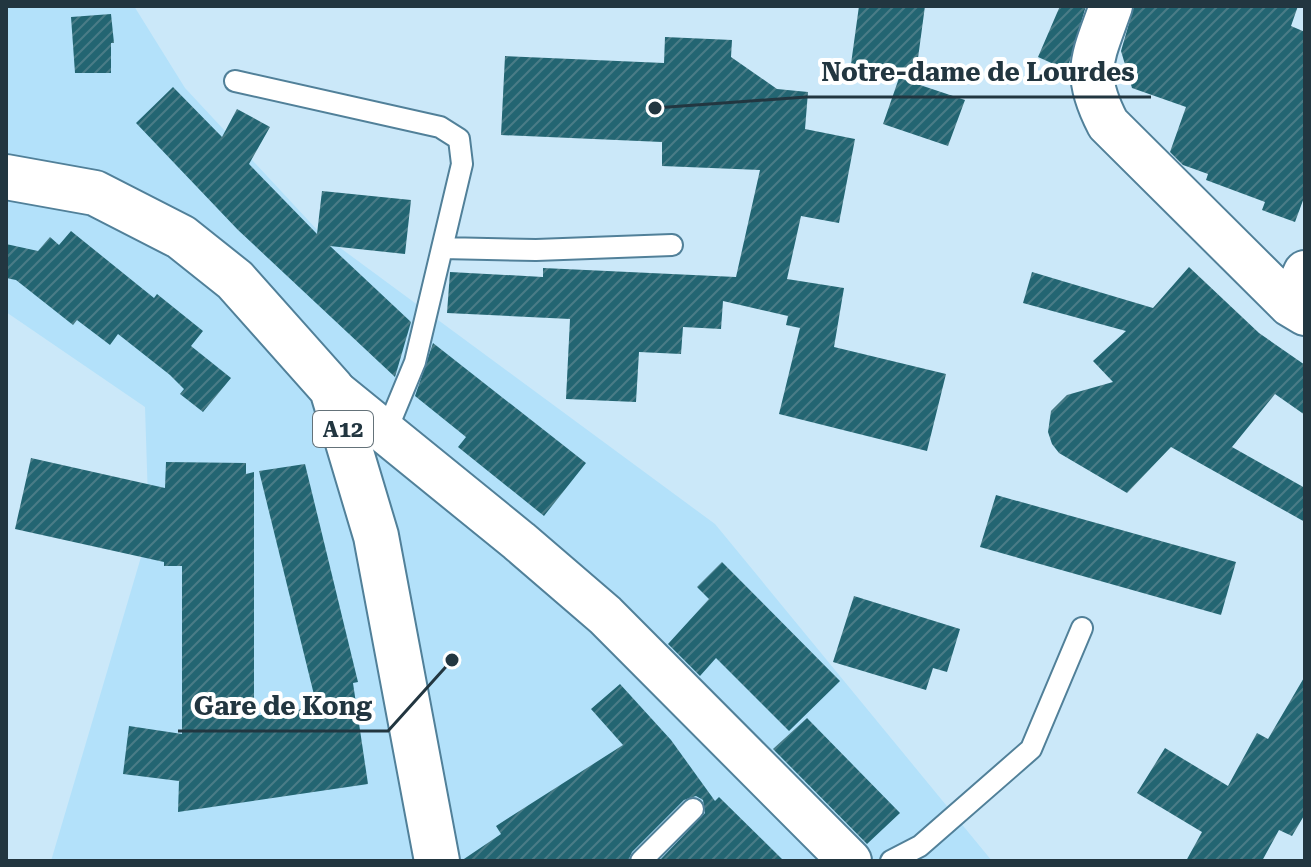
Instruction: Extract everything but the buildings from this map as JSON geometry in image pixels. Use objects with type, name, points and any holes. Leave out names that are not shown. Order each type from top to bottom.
[{"type":"main road","name":"A12","points":[[6,177],[95,193],[181,237],[235,280],[332,389],[376,536],[437,861]]},
{"type":"street","points":[[1111,6],[1092,63],[1093,95],[1108,124],[1300,297]]},
{"type":"street","points":[[332,389],[605,615],[850,861]]},
{"type":"lane","points":[[235,81],[440,127],[459,139],[462,164],[415,362],[386,432]]},
{"type":"lane","points":[[442,248],[536,250],[672,245]]},
{"type":"lane","points":[[891,861],[920,846],[1031,749],[1082,628]]},
{"type":"lane","points":[[641,861],[693,809]]},
{"type":"shaded area","points":[[6,6],[134,6],[185,88],[320,233],[715,524],[992,861],[51,861],[149,530],[145,407],[6,312]]},
{"type":"place","name":"Notre-dame de Lourdes","points":[[655,108]]},
{"type":"place","name":"Gare de Kong","points":[[452,660]]}]
